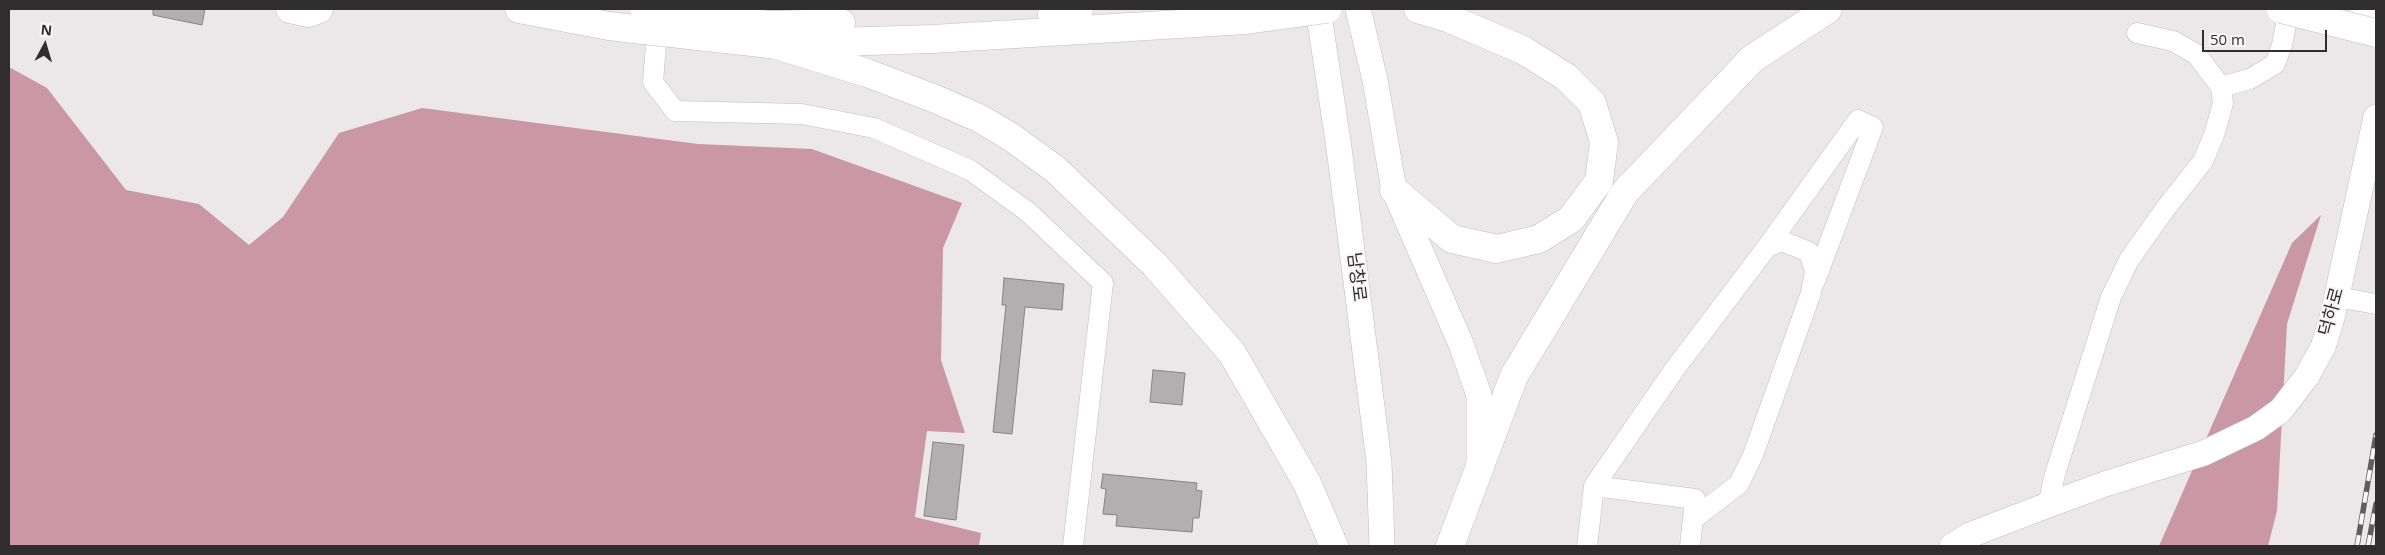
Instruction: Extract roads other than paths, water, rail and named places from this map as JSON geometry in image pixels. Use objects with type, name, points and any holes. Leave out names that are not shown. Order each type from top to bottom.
[{"type":"highway","points":[[290,9],[309,13],[319,9]]},
{"type":"highway","points":[[519,9],[608,26],[656,16],[712,9]]},
{"type":"highway","points":[[1052,14],[1079,9]]},
{"type":"highway","points":[[656,16],[768,25],[933,21],[1149,9]]},
{"type":"highway","points":[[773,44],[933,40],[1246,20],[1327,9]]},
{"type":"highway","points":[[1394,190],[1452,239],[1497,249],[1539,239],[1572,219],[1599,180],[1604,142],[1592,103],[1566,77],[1523,50],[1448,18],[1418,9]]},
{"type":"highway","points":[[1450,546],[1514,376],[1625,192],[1752,59],[1828,9]]},
{"type":"highway","points":[[2281,9],[2376,33]]},
{"type":"highway","points":[[2364,9],[2376,12]]},
{"type":"highway","points":[[656,16],[773,44],[867,73],[933,98],[979,118],[1011,137],[1055,169],[1155,265],[1232,353],[1302,475],[1334,546]]},
{"type":"main road","name":"남창로","points":[[1318,9],[1339,148],[1379,462],[1382,546]]},
{"type":"main road","points":[[1358,9],[1375,80],[1394,190],[1457,335],[1479,395],[1478,470]]},
{"type":"main road","name":"덕하로","points":[[2048,504],[2204,453],[2256,428],[2281,410],[2306,376],[2323,347],[2337,296],[2376,117]]},
{"type":"main road","points":[[1952,546],[1970,535],[2048,504]]},
{"type":"street","points":[[2221,87],[2250,79],[2275,64],[2282,45],[2289,9]]},
{"type":"street","points":[[656,16],[653,82],[675,111],[802,114],[874,128],[970,170],[1028,212],[1103,283],[1073,546]]},
{"type":"street","points":[[2048,504],[2055,474],[2111,297],[2129,260],[2165,208],[2203,161],[2214,135],[2223,103],[2221,87],[2196,54],[2173,41],[2137,33]]},
{"type":"street","points":[[1587,546],[1594,486],[1674,370],[1767,247],[1858,120],[1873,127],[1811,292],[1753,455],[1738,484],[1693,519]]},
{"type":"street","points":[[1767,247],[1782,241],[1809,252],[1814,271],[1811,292]]},
{"type":"street","points":[[2337,296],[2376,304]]},
{"type":"street","points":[[1594,486],[1695,499],[1690,546]]},
{"type":"railway","points":[[2357,546],[2376,435]]},
{"type":"railway","points":[[2368,546],[2376,504]]}]
